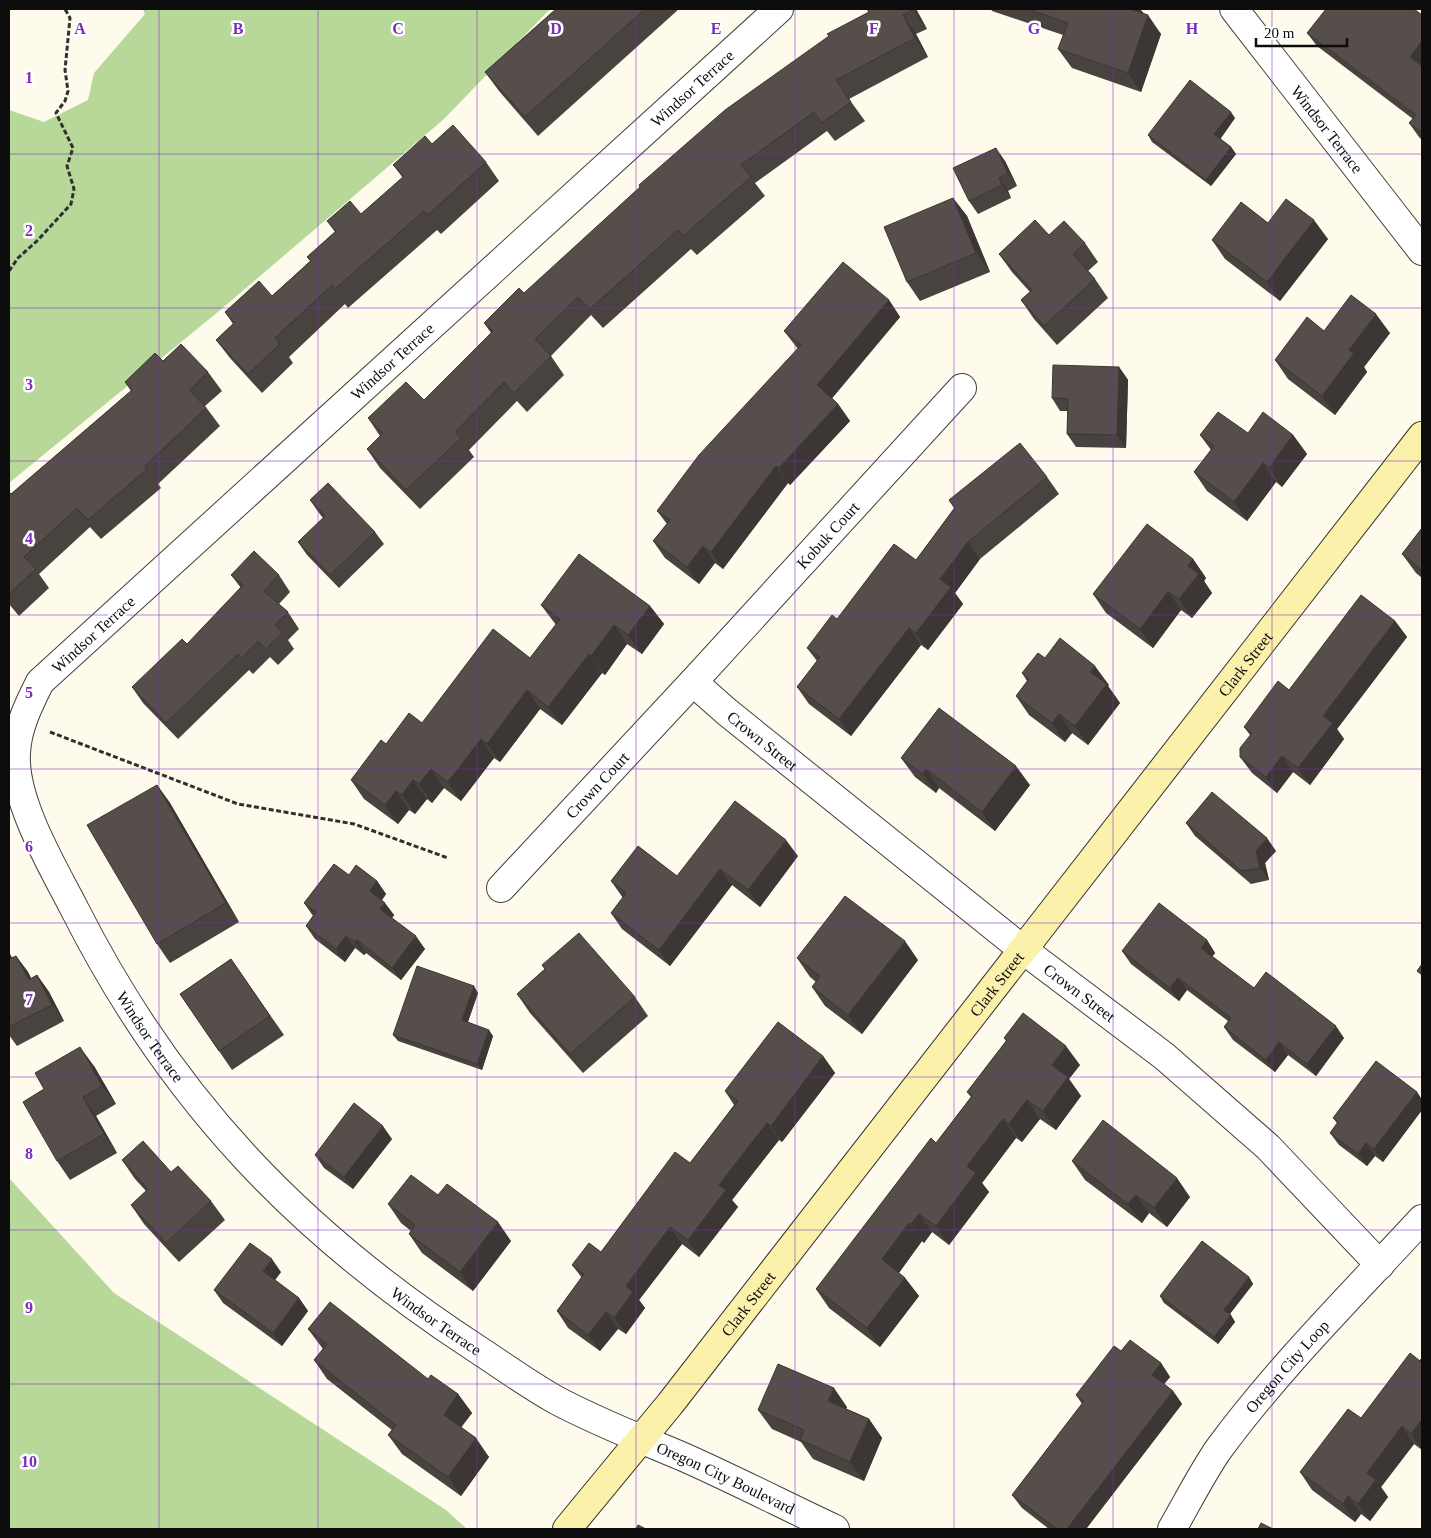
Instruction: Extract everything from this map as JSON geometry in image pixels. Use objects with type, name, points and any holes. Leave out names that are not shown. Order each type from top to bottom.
[{"type":"street","name":"Windsor Terrace","points":[[641,1440],[554,1399],[441,1326],[386,1287],[322,1234],[229,1141],[182,1083],[146,1034],[99,958],[25,808],[16,772],[16,750],[30,702],[40,682],[779,9]]},
{"type":"street","name":"Windsor Terrace","points":[[1234,9],[1422,251]]},
{"type":"street","name":"Kobuk Court","points":[[693,682],[962,388]]},
{"type":"street","name":"Clark Street","points":[[567,1529],[641,1440],[1422,436]]},
{"type":"street","name":"Crown Court","points":[[501,888],[693,682]]},
{"type":"street","name":"Crown Street","points":[[693,682],[727,712],[1022,949],[1164,1056],[1268,1148],[1380,1265]]},
{"type":"street","name":"Oregon City Loop","points":[[1172,1529],[1217,1452],[1244,1417],[1325,1323],[1422,1219]]},
{"type":"street","name":"Oregon City Boulevard","points":[[641,1440],[687,1459],[835,1529]]},
{"type":"path","points":[[9,271],[18,258],[38,240],[71,204],[74,189],[67,166],[73,148],[56,113],[65,101],[68,91],[65,70],[70,18],[65,9]]},
{"type":"path","points":[[49,731],[238,804],[354,824],[448,858]]},
{"type":"green space","points":[[143,9],[550,9],[444,119],[219,311],[9,483],[9,110],[44,122],[88,100],[94,73],[145,14]]},
{"type":"green space","points":[[9,1178],[114,1293],[446,1510],[467,1529],[9,1529]]},
{"type":"building","points":[[556,9],[645,9],[525,117],[485,72]]},
{"type":"building","points":[[867,9],[913,9],[903,15],[915,38],[836,80],[851,102],[822,123],[814,112],[741,165],[751,177],[683,236],[678,230],[590,309],[578,297],[535,339],[551,356],[514,393],[504,382],[455,432],[461,438],[406,490],[367,449],[383,433],[368,418],[406,382],[424,400],[493,331],[484,323],[519,288],[524,293],[640,187],[639,185],[725,110],[829,36],[827,34],[869,12]]},
{"type":"building","points":[[1028,9],[1130,9],[1148,15],[1128,73],[1058,49],[1068,23]]},
{"type":"building","points":[[1326,9],[1414,9],[1422,15],[1422,41],[1410,57],[1422,66],[1422,133],[1409,123],[1416,115],[1307,33]]},
{"type":"building","points":[[1190,80],[1231,112],[1214,134],[1231,147],[1206,180],[1148,135]]},
{"type":"building","points":[[453,125],[486,162],[428,215],[424,211],[335,289],[332,285],[275,338],[280,344],[248,374],[216,340],[234,323],[225,312],[259,281],[272,296],[311,261],[307,257],[336,231],[327,221],[350,201],[361,214],[404,176],[393,165],[425,136],[432,144]]},
{"type":"building","points":[[996,148],[1008,173],[999,178],[1002,185],[969,201],[953,168]]},
{"type":"building","points":[[953,198],[976,253],[907,282],[884,227]]},
{"type":"building","points":[[1286,199],[1314,220],[1267,282],[1212,240],[1241,202],[1268,223]]},
{"type":"building","points":[[1035,220],[1049,235],[1064,221],[1085,243],[1073,254],[1095,279],[1044,326],[1021,300],[1032,290],[999,254]]},
{"type":"building","points":[[843,262],[889,300],[817,385],[838,404],[779,468],[776,466],[711,552],[703,546],[687,567],[653,541],[670,520],[657,511],[699,455],[801,345],[784,331]]},
{"type":"building","points":[[1351,295],[1376,314],[1349,350],[1354,353],[1322,396],[1275,360],[1307,317],[1324,331]]},
{"type":"building","points":[[181,344],[208,372],[190,390],[206,408],[145,466],[147,469],[88,520],[77,508],[24,557],[36,569],[9,594],[9,492],[11,494],[132,390],[125,382],[155,353],[163,361]]},
{"type":"building","points":[[1053,365],[1119,367],[1117,435],[1067,434],[1068,399],[1052,398]]},
{"type":"building","points":[[1218,412],[1248,433],[1263,412],[1293,435],[1269,468],[1263,463],[1234,502],[1194,472],[1214,446],[1200,435]]},
{"type":"building","points":[[1020,443],[1047,477],[968,542],[940,579],[951,587],[916,633],[909,628],[839,719],[797,687],[820,657],[807,648],[832,615],[837,619],[894,544],[916,560],[955,508],[949,500]]},
{"type":"building","points":[[328,483],[375,532],[330,575],[298,542],[325,516],[310,500]]},
{"type":"building","points":[[1147,524],[1193,559],[1188,566],[1199,574],[1179,599],[1168,592],[1140,629],[1093,594]]},
{"type":"building","points":[[1422,528],[1422,570],[1402,554]]},
{"type":"building","points":[[254,551],[279,575],[264,591],[288,612],[275,625],[282,633],[266,649],[258,641],[242,658],[238,654],[166,723],[132,687],[182,639],[187,644],[243,585],[231,575]]},
{"type":"building","points":[[579,554],[650,606],[628,635],[614,625],[591,656],[589,654],[548,707],[527,690],[487,744],[481,739],[448,782],[431,769],[419,784],[413,780],[402,795],[396,791],[385,805],[351,780],[381,740],[386,744],[409,713],[422,723],[493,629],[530,658],[560,619],[541,605]]},
{"type":"building","points":[[1361,595],[1395,621],[1323,716],[1333,723],[1298,768],[1282,756],[1266,777],[1240,757],[1240,748],[1252,733],[1244,727],[1278,681],[1289,690]]},
{"type":"building","points":[[1060,638],[1095,666],[1090,672],[1107,684],[1075,726],[1059,714],[1052,723],[1016,696],[1029,679],[1022,673],[1038,653],[1045,658]]},
{"type":"building","points":[[939,708],[1016,766],[982,812],[926,769],[923,774],[901,758]]},
{"type":"building","points":[[157,785],[226,903],[157,944],[87,825]]},
{"type":"building","points":[[1212,792],[1267,838],[1256,851],[1260,868],[1242,871],[1186,823]]},
{"type":"building","points":[[735,801],[786,840],[748,890],[720,869],[659,950],[611,913],[626,893],[611,881],[638,846],[677,876]]},
{"type":"building","points":[[334,864],[349,875],[356,865],[377,881],[370,891],[385,903],[380,909],[416,936],[392,968],[357,940],[355,942],[346,936],[336,949],[306,926],[316,912],[304,903]]},
{"type":"building","points":[[845,896],[905,941],[848,1015],[812,987],[820,976],[797,958]]},
{"type":"building","points":[[1159,903],[1207,940],[1201,948],[1254,988],[1266,972],[1336,1026],[1307,1064],[1279,1042],[1266,1060],[1224,1027],[1231,1018],[1178,978],[1170,988],[1122,951]]},
{"type":"building","points":[[579,933],[635,997],[570,1054],[517,994],[545,969],[542,965]]},
{"type":"building","points":[[16,956],[29,980],[37,975],[52,1005],[9,1027],[9,959]]},
{"type":"building","points":[[231,959],[270,1016],[219,1051],[180,994]]},
{"type":"building","points":[[1422,964],[1422,975],[1417,971]]},
{"type":"building","points":[[417,966],[474,986],[462,1020],[489,1030],[477,1064],[393,1035]]},
{"type":"building","points":[[1023,1013],[1066,1046],[1052,1065],[1068,1077],[1043,1111],[1027,1100],[1009,1124],[1003,1119],[967,1166],[976,1173],[936,1226],[919,1214],[911,1224],[909,1223],[882,1259],[905,1278],[867,1328],[816,1289],[931,1138],[936,1143],[972,1096],[967,1092],[1007,1040],[1004,1038]]},
{"type":"building","points":[[778,1022],[823,1056],[771,1126],[767,1123],[719,1185],[726,1190],[688,1240],[670,1227],[626,1286],[633,1292],[614,1318],[606,1312],[588,1335],[557,1311],[584,1274],[572,1265],[589,1243],[601,1252],[675,1152],[690,1163],[738,1101],[725,1091]]},
{"type":"building","points":[[80,1047],[102,1086],[83,1097],[104,1134],[57,1161],[23,1102],[44,1089],[35,1073]]},
{"type":"building","points":[[1376,1061],[1417,1092],[1374,1149],[1366,1143],[1358,1154],[1330,1133],[1338,1122],[1333,1118]]},
{"type":"building","points":[[354,1103],[383,1126],[344,1177],[315,1155]]},
{"type":"building","points":[[1103,1120],[1177,1178],[1154,1208],[1136,1195],[1128,1204],[1072,1161]]},
{"type":"building","points":[[143,1141],[171,1172],[178,1166],[211,1201],[166,1243],[131,1205],[148,1189],[122,1160]]},
{"type":"building","points":[[411,1175],[438,1195],[447,1184],[498,1222],[460,1272],[409,1234],[415,1225],[388,1204]]},
{"type":"building","points":[[1202,1241],[1249,1277],[1224,1310],[1231,1315],[1214,1337],[1160,1296]]},
{"type":"building","points":[[250,1243],[272,1259],[263,1271],[299,1298],[273,1333],[214,1290]]},
{"type":"building","points":[[330,1302],[428,1379],[431,1375],[458,1394],[444,1415],[476,1438],[448,1477],[388,1435],[396,1425],[314,1360],[327,1344],[308,1329]]},
{"type":"building","points":[[1130,1340],[1161,1363],[1152,1375],[1173,1391],[1067,1529],[1057,1529],[1012,1495],[1084,1401],[1076,1395],[1114,1346],[1121,1351]]},
{"type":"building","points":[[1410,1353],[1420,1361],[1422,1358],[1422,1419],[1411,1434],[1402,1426],[1367,1473],[1376,1480],[1358,1504],[1348,1496],[1343,1504],[1300,1472],[1348,1409],[1361,1418]]},
{"type":"building","points":[[778,1364],[834,1388],[828,1401],[869,1419],[850,1462],[800,1440],[804,1430],[758,1410]]},
{"type":"building","points":[[1261,1523],[1273,1529],[1258,1529]]},
{"type":"building","points":[[638,1525],[646,1529],[636,1529]]}]
